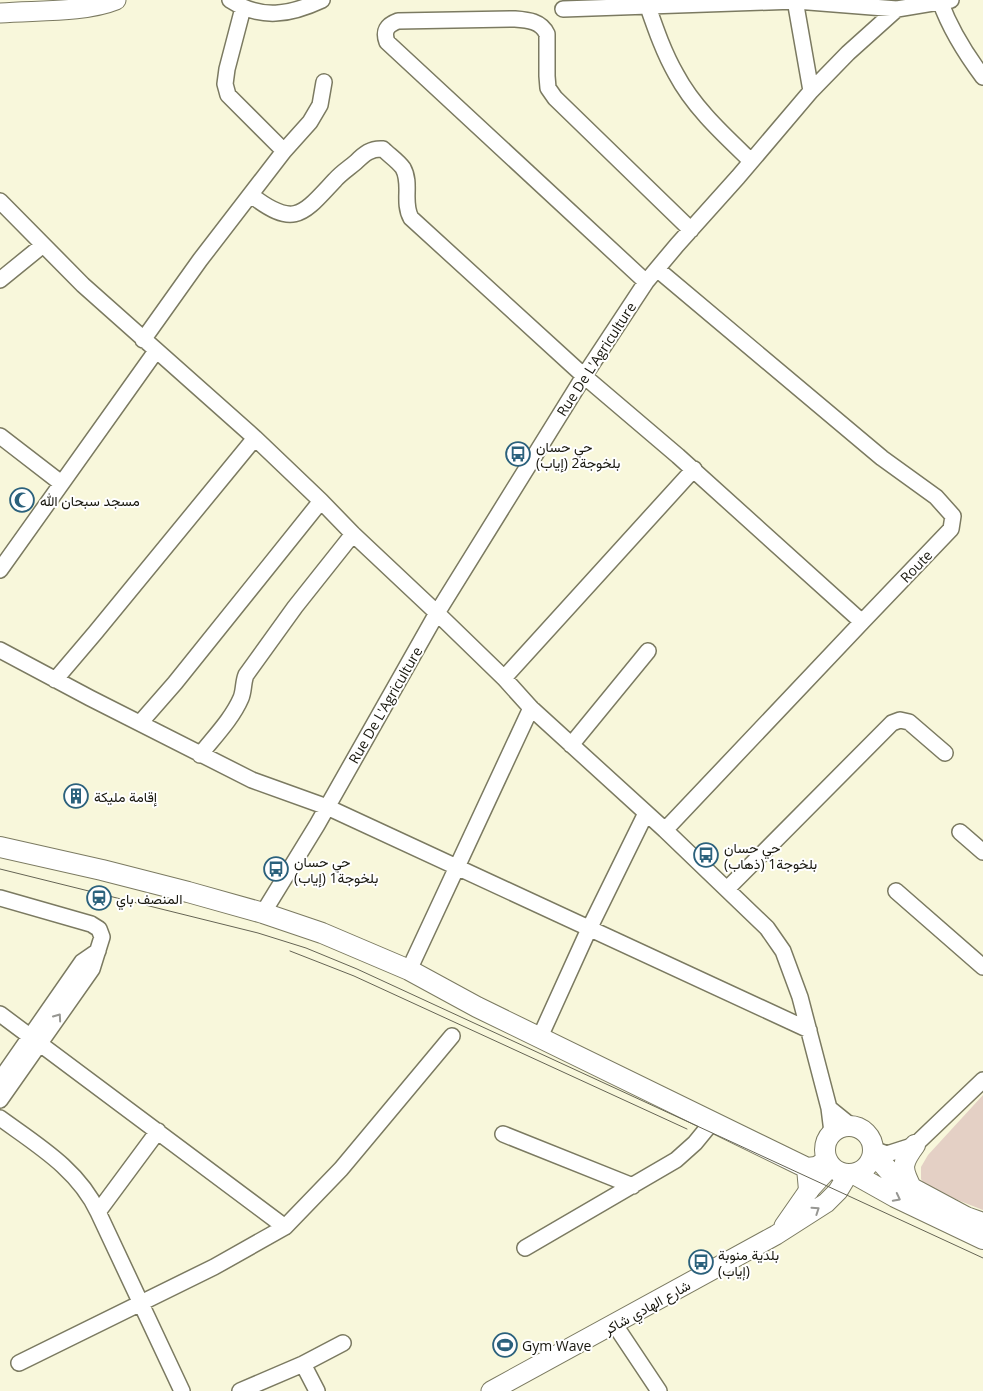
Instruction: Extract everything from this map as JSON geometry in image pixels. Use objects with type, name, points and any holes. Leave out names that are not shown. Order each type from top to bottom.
[{"type":"main road","points":[[0,847],[102,870],[263,913],[322,933],[409,970],[477,1007],[807,1168],[816,1166],[864,1169],[873,1151]]},
{"type":"main road","points":[[777,1154],[799,1155],[813,1152],[836,1132],[857,1127],[869,1136],[873,1151],[888,1172],[897,1180],[983,1223]]},
{"type":"main road","points":[[836,1132],[824,1150],[840,1169],[983,1240]]},
{"type":"main road","points":[[912,1189],[903,1173],[903,1164],[915,1145]]},
{"type":"main road","points":[[807,1168],[809,1190]]},
{"type":"street","points":[[0,13],[84,8],[104,5],[116,0]]},
{"type":"street","points":[[284,151],[228,96],[225,84],[237,4],[270,13],[289,13],[322,0]]},
{"type":"street","points":[[796,1],[811,92]]},
{"type":"street","points":[[563,9],[796,1],[897,9],[945,1],[948,24],[956,39],[983,77]]},
{"type":"street","points":[[648,6],[660,43],[676,76],[718,129],[751,161]]},
{"type":"street","name":"Rue De L'Agriculture","points":[[263,913],[327,807],[437,613],[584,376],[646,282],[811,92],[848,53],[897,9]]},
{"type":"street","points":[[646,282],[387,42],[385,32],[387,27],[398,21],[515,18],[537,23],[544,28],[547,34],[546,76],[548,88],[555,98],[691,230]]},
{"type":"street","points":[[143,340],[200,260],[284,151],[310,122],[320,105],[324,82]]},
{"type":"street","points":[[251,195],[280,212],[286,214],[300,212],[316,202],[336,179],[368,151],[383,149],[404,171],[407,211],[411,218],[584,376],[694,470],[862,622]]},
{"type":"street","points":[[1,204],[83,285],[255,438],[504,678],[531,708],[665,830],[767,928],[783,951],[800,998],[822,1088],[836,1132]]},
{"type":"street","points":[[0,280],[43,245]]},
{"type":"street","name":"Route","points":[[657,269],[882,458],[936,496],[952,516],[951,529],[665,830]]},
{"type":"street","points":[[0,570],[156,351]]},
{"type":"street","points":[[0,436],[61,483]]},
{"type":"street","points":[[55,680],[255,438]]},
{"type":"street","points":[[504,678],[694,470]]},
{"type":"street","points":[[140,723],[175,683],[321,501]]},
{"type":"street","points":[[200,754],[236,708],[246,675],[295,607],[353,534]]},
{"type":"street","points":[[0,650],[252,780],[327,807],[809,1030]]},
{"type":"street","points":[[571,745],[648,651]]},
{"type":"street","points":[[409,970],[531,708]]},
{"type":"street","points":[[727,889],[892,723],[900,720],[909,722],[945,753]]},
{"type":"street","points":[[540,1037],[589,929],[646,813]]},
{"type":"street","points":[[960,832],[981,846]]},
{"type":"street","points":[[896,891],[983,967]]},
{"type":"street","points":[[0,898],[91,924],[99,929],[102,938],[98,950],[82,962],[0,1100]]},
{"type":"street","points":[[0,1014],[285,1227]]},
{"type":"street","points":[[19,1363],[214,1267],[285,1227],[341,1169],[452,1036]]},
{"type":"street","points":[[0,1080],[35,1040]]},
{"type":"street","points":[[873,1151],[887,1154],[915,1145],[983,1080]]},
{"type":"street","points":[[0,1118],[50,1154],[82,1184],[91,1196],[182,1391]]},
{"type":"street","points":[[525,1248],[676,1160],[695,1143],[713,1121]]},
{"type":"street","points":[[98,1212],[158,1131]]},
{"type":"street","points":[[503,1134],[633,1186]]},
{"type":"street","name":"شارع الهادي شاكر","points":[[776,1235],[797,1209],[809,1190],[840,1169]]},
{"type":"street","name":"شارع الهادي شاكر","points":[[491,1391],[615,1325],[776,1235],[826,1204],[838,1191],[840,1169]]},
{"type":"street","points":[[615,1325],[652,1389]]},
{"type":"street","points":[[240,1391],[304,1364],[344,1343]]},
{"type":"street","points":[[304,1364],[317,1391]]},
{"type":"shaded area","points":[[983,1095],[983,1210],[927,1188],[921,1179],[921,1167],[928,1155]]},
{"type":"tram line","points":[[0,869],[258,933],[306,948],[357,969],[983,1258]]},
{"type":"tram line","points":[[290,951],[354,976],[687,1129]]},
{"type":"place","name":"حي حسان بلخوجة2 (إياب)","points":[[518,454]]},
{"type":"place","name":"مسجد سبحان الله","points":[[22,500]]},
{"type":"place","name":"إقامة مليكة","points":[[76,796]]},
{"type":"place","name":"حي حسان بلخوجة1 (ذهاب)","points":[[706,855]]},
{"type":"place","name":"حي حسان بلخوجة1 (إياب)","points":[[276,869]]},
{"type":"place","name":"المنصف باي","points":[[99,898]]},
{"type":"place","name":"بلدية منوبة (إياب)","points":[[701,1262]]},
{"type":"place","name":"Gym Wave","points":[[505,1345]]}]
